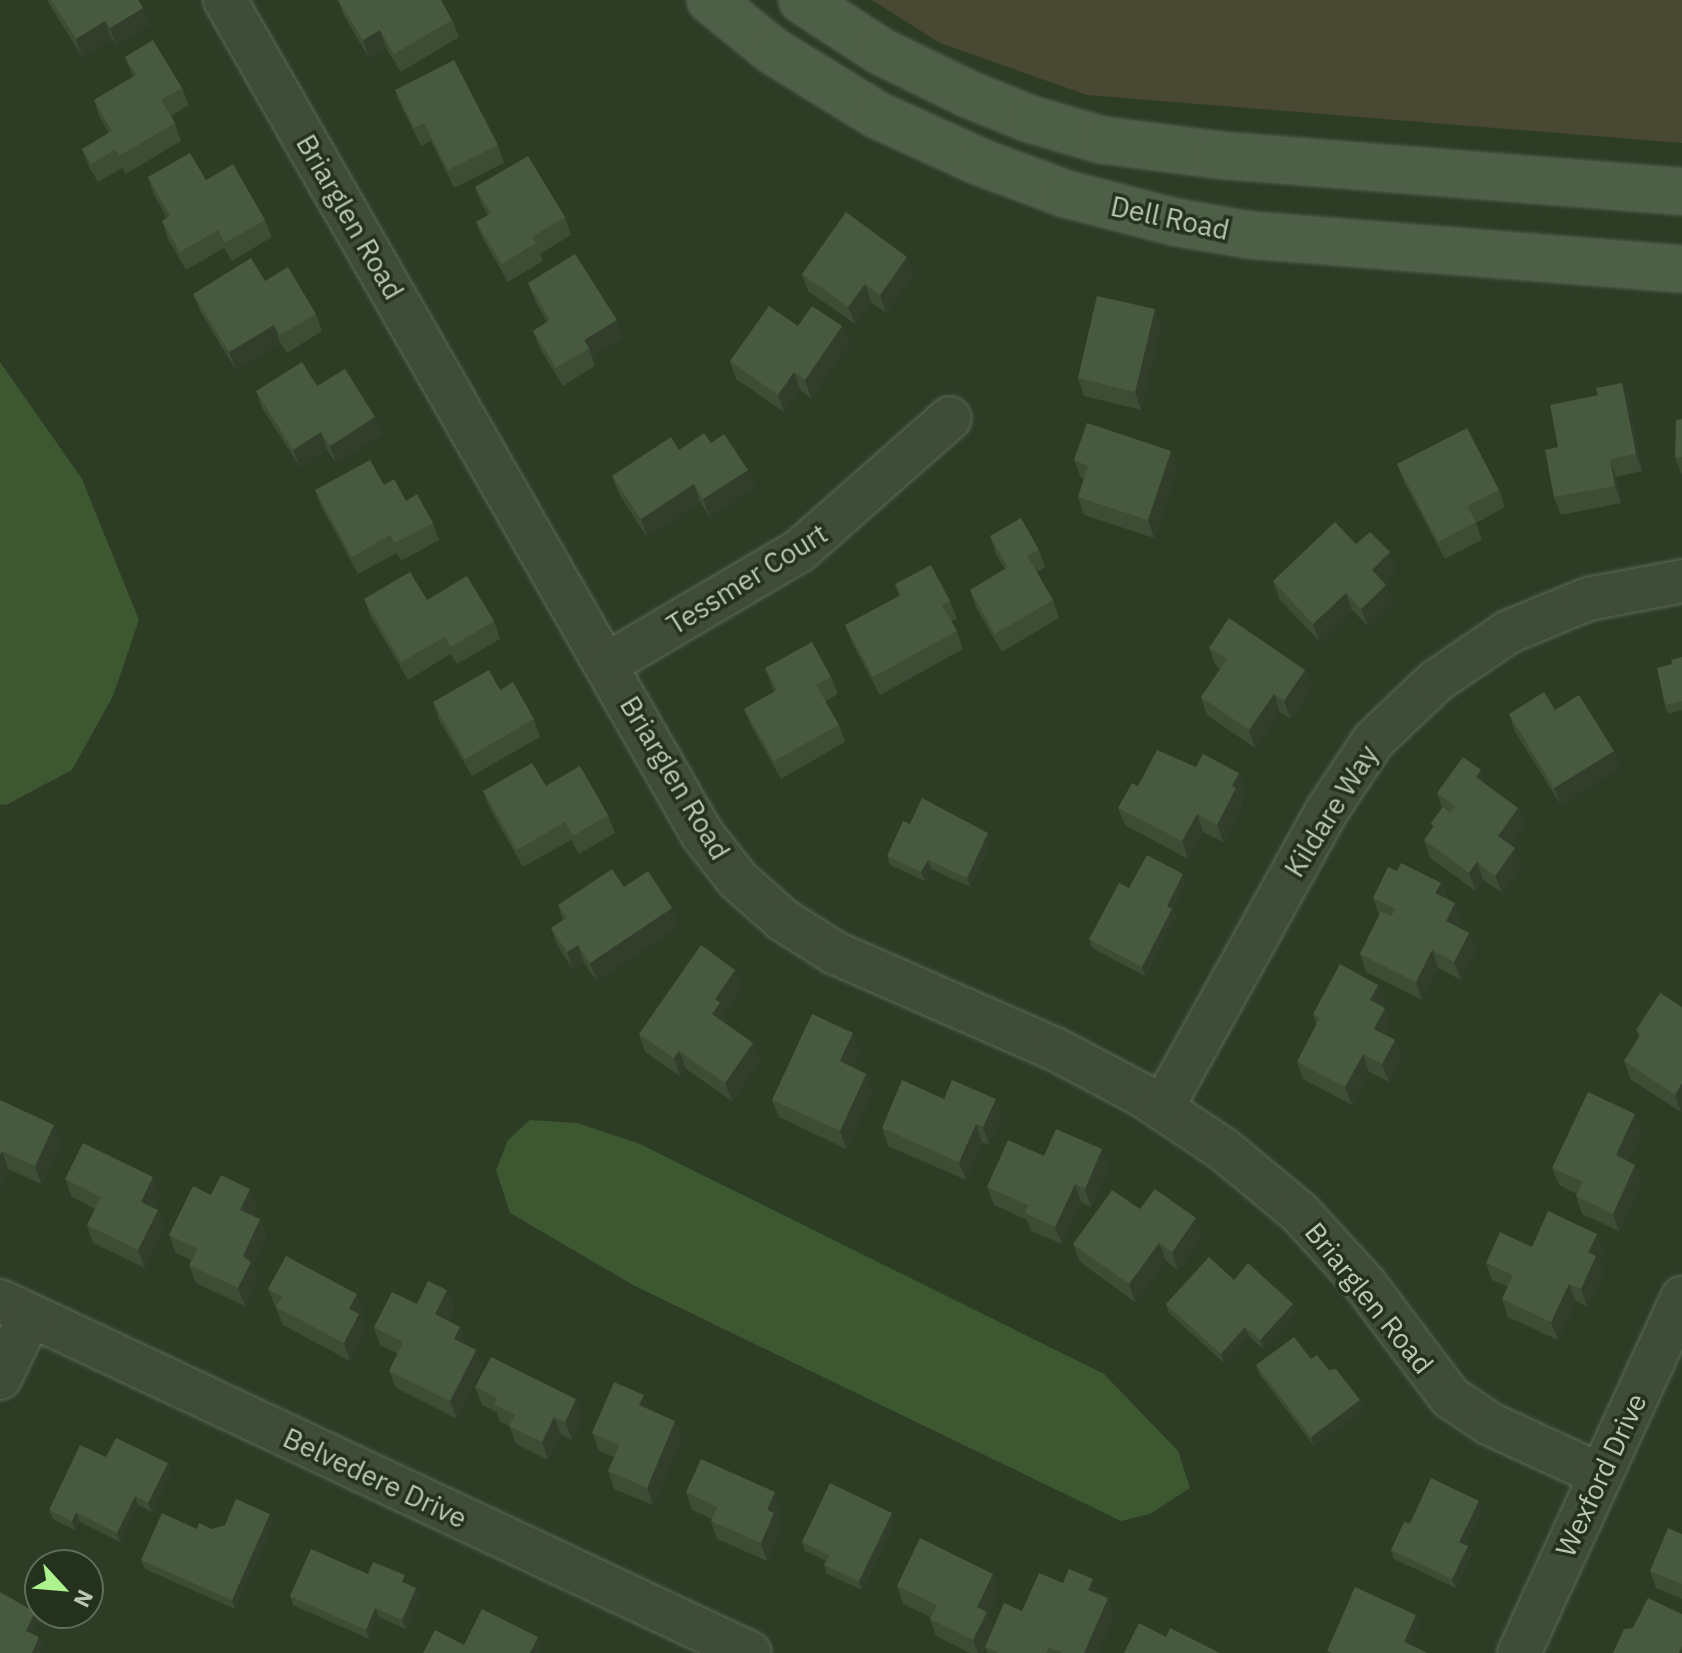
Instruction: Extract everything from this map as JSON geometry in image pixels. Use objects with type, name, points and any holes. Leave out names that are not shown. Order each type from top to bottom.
[{"type":"main road","name":"Dell Road","points":[[710,0],[773,51],[877,115],[980,162],[1066,194],[1174,222],[1249,235],[1682,269]]},
{"type":"main road","points":[[802,0],[880,51],[968,94],[1030,119],[1102,140],[1217,155],[1682,192]]},
{"type":"street","name":"Briarglen Road","points":[[225,0],[702,834],[738,880],[783,920],[835,953],[1055,1049],[1162,1108],[1223,1149],[1299,1212],[1364,1283],[1450,1397],[1490,1424],[1601,1475]]},
{"type":"street","name":"Tessmer Court","points":[[607,664],[799,551],[950,418]]},
{"type":"street","name":"Kildare Way","points":[[1162,1108],[1326,812],[1373,741],[1436,681],[1508,632],[1588,599],[1682,581]]},
{"type":"street","name":"Wexford Drive","points":[[1519,1653],[1682,1298]]},
{"type":"street","points":[[0,1378],[15,1308]]},
{"type":"street","name":"Belvedere Drive","points":[[15,1308],[750,1653]]},
{"type":"shaded area","points":[[872,0],[1682,0],[1682,143],[1087,95],[940,43]]},
{"type":"shaded area","points":[[0,362],[82,479],[139,620],[113,696],[72,770],[6,805],[0,804]]},
{"type":"shaded area","points":[[530,1120],[577,1123],[638,1143],[1104,1374],[1178,1451],[1190,1488],[1150,1514],[1121,1521],[635,1286],[510,1213],[496,1170],[508,1140]]},
{"type":"building","points":[[51,0],[138,0],[143,8],[110,28],[105,21],[76,39]]},
{"type":"building","points":[[338,0],[441,0],[452,20],[394,54],[380,30],[363,40]]},
{"type":"building","points":[[153,40],[182,88],[161,100],[175,123],[119,156],[115,150],[91,164],[82,149],[112,131],[94,100],[136,75],[125,57]]},
{"type":"building","points":[[454,60],[498,145],[448,170],[424,123],[414,128],[395,90]]},
{"type":"building","points":[[190,153],[206,180],[233,164],[265,220],[225,243],[218,230],[180,252],[162,221],[170,216],[148,177]]},
{"type":"building","points":[[528,156],[565,217],[532,237],[536,243],[502,264],[476,222],[491,213],[475,187]]},
{"type":"building","points":[[846,212],[907,257],[880,295],[865,284],[848,307],[802,274]]},
{"type":"building","points":[[575,254],[617,320],[584,340],[589,348],[556,368],[533,331],[550,320],[528,283]]},
{"type":"building","points":[[251,258],[265,281],[288,267],[316,314],[280,335],[274,325],[229,352],[193,294]]},
{"type":"building","points":[[1097,296],[1155,309],[1135,392],[1078,378]]},
{"type":"building","points":[[769,306],[798,326],[812,306],[842,326],[805,380],[794,372],[778,395],[730,361]]},
{"type":"building","points":[[302,362],[317,386],[345,369],[375,417],[330,446],[321,432],[293,450],[256,391]]},
{"type":"building","points":[[1622,383],[1636,454],[1610,459],[1615,486],[1554,497],[1545,450],[1558,447],[1550,405],[1598,395],[1596,388]]},
{"type":"building","points":[[1682,419],[1682,457],[1675,457],[1676,420]]},
{"type":"building","points":[[1087,423],[1171,451],[1148,520],[1078,497],[1088,466],[1074,460]]},
{"type":"building","points":[[1467,428],[1499,490],[1467,506],[1476,522],[1438,542],[1397,464]]},
{"type":"building","points":[[704,433],[711,443],[724,434],[748,470],[703,499],[694,484],[641,519],[612,476],[671,437],[679,450]]},
{"type":"building","points":[[370,460],[384,485],[394,479],[406,501],[417,494],[433,523],[395,543],[390,535],[352,557],[315,490]]},
{"type":"building","points":[[1021,518],[1039,550],[1027,556],[1053,600],[995,634],[970,590],[1008,567],[990,536]]},
{"type":"building","points":[[1335,522],[1356,544],[1370,532],[1390,552],[1372,570],[1386,585],[1361,609],[1346,593],[1313,624],[1273,581]]},
{"type":"building","points":[[931,565],[950,601],[942,605],[957,631],[873,677],[845,625],[901,595],[895,584]]},
{"type":"building","points":[[410,572],[427,600],[467,576],[494,621],[451,647],[445,637],[401,662],[364,599]]},
{"type":"building","points":[[1229,618],[1305,670],[1284,701],[1274,694],[1249,730],[1201,697],[1227,659],[1209,648]]},
{"type":"building","points":[[812,642],[831,677],[816,685],[839,725],[774,761],[744,709],[777,690],[765,668]]},
{"type":"building","points":[[1682,657],[1682,701],[1665,705],[1657,668]]},
{"type":"building","points":[[489,670],[500,690],[513,682],[534,719],[465,759],[433,702]]},
{"type":"building","points":[[1544,692],[1555,710],[1579,695],[1614,751],[1554,788],[1509,714]]},
{"type":"building","points":[[1157,750],[1196,767],[1203,754],[1239,773],[1232,786],[1236,788],[1217,825],[1197,814],[1182,841],[1118,808],[1132,783],[1138,786]]},
{"type":"building","points":[[1463,757],[1481,770],[1476,777],[1518,808],[1498,836],[1515,848],[1495,876],[1477,862],[1469,873],[1424,840],[1434,826],[1431,823],[1443,807],[1450,813],[1455,806],[1437,793]]},
{"type":"building","points":[[532,763],[546,786],[580,766],[608,815],[573,836],[565,822],[517,850],[483,791]]},
{"type":"building","points":[[922,798],[988,833],[967,878],[928,860],[921,872],[887,856],[903,821],[910,824]]},
{"type":"building","points":[[1147,855],[1183,874],[1167,906],[1172,909],[1142,967],[1089,939],[1119,883],[1129,888]]},
{"type":"building","points":[[1401,863],[1441,883],[1435,893],[1455,903],[1446,921],[1469,933],[1454,962],[1432,950],[1416,982],[1360,954],[1381,912],[1391,916],[1396,909],[1373,898],[1388,867],[1397,871]]},
{"type":"building","points":[[612,869],[624,887],[648,871],[672,908],[590,963],[578,945],[567,952],[551,928],[567,918],[558,905]]},
{"type":"building","points":[[701,945],[735,970],[715,999],[720,1003],[712,1014],[753,1043],[725,1083],[679,1051],[674,1058],[639,1034]]},
{"type":"building","points":[[1340,964],[1378,985],[1370,1000],[1385,1008],[1374,1029],[1395,1040],[1382,1064],[1363,1054],[1345,1087],[1297,1062],[1320,1018],[1313,1014]]},
{"type":"building","points":[[1660,993],[1682,1007],[1682,1083],[1675,1095],[1624,1061],[1641,1034],[1636,1030]]},
{"type":"building","points":[[812,1014],[853,1033],[840,1061],[866,1074],[840,1131],[772,1100]]},
{"type":"building","points":[[902,1080],[944,1099],[952,1080],[996,1099],[983,1127],[976,1124],[959,1162],[882,1128]]},
{"type":"building","points":[[1588,1092],[1635,1114],[1616,1155],[1635,1165],[1613,1214],[1576,1196],[1583,1182],[1552,1168]]},
{"type":"building","points":[[0,1100],[54,1125],[35,1166],[2,1151],[0,1155]]},
{"type":"building","points":[[1056,1129],[1102,1149],[1085,1189],[1075,1184],[1055,1227],[1025,1213],[1028,1205],[987,1187],[1008,1140],[1044,1156]]},
{"type":"building","points":[[83,1143],[153,1177],[141,1202],[158,1210],[138,1250],[87,1225],[101,1197],[65,1179]]},
{"type":"building","points":[[221,1175],[250,1189],[240,1210],[260,1219],[243,1256],[251,1262],[238,1288],[189,1265],[198,1249],[169,1235],[193,1186],[211,1195]]},
{"type":"building","points":[[1155,1189],[1196,1218],[1172,1252],[1159,1243],[1129,1284],[1073,1244],[1112,1190],[1140,1209]]},
{"type":"building","points":[[1548,1211],[1597,1234],[1588,1252],[1596,1256],[1581,1289],[1569,1284],[1551,1322],[1502,1299],[1513,1275],[1486,1263],[1500,1232],[1532,1247]]},
{"type":"building","points":[[286,1256],[357,1294],[349,1309],[359,1314],[344,1343],[276,1307],[282,1297],[268,1289]]},
{"type":"building","points":[[1209,1257],[1234,1280],[1248,1263],[1293,1304],[1260,1340],[1245,1327],[1221,1354],[1166,1304]]},
{"type":"building","points":[[428,1281],[447,1290],[435,1314],[460,1327],[454,1339],[476,1350],[450,1401],[389,1371],[403,1342],[374,1327],[392,1292],[417,1304]]},
{"type":"building","points":[[1294,1337],[1311,1359],[1317,1355],[1329,1370],[1336,1369],[1360,1400],[1311,1437],[1256,1365]]},
{"type":"building","points":[[491,1357],[576,1399],[565,1422],[554,1417],[542,1442],[509,1426],[515,1415],[494,1404],[497,1398],[475,1387]]},
{"type":"building","points":[[614,1382],[644,1395],[639,1405],[675,1421],[647,1488],[608,1471],[619,1445],[592,1433]]},
{"type":"building","points":[[116,1438],[168,1463],[148,1503],[135,1496],[117,1533],[76,1512],[72,1521],[49,1510],[80,1445],[106,1457]]},
{"type":"building","points":[[701,1459],[775,1492],[767,1510],[774,1513],[761,1543],[711,1521],[717,1507],[686,1492]]},
{"type":"building","points":[[1431,1478],[1479,1501],[1459,1542],[1468,1546],[1452,1579],[1391,1550],[1404,1522],[1410,1523]]},
{"type":"building","points":[[830,1483],[892,1513],[859,1581],[824,1565],[829,1555],[802,1542]]},
{"type":"building","points":[[236,1499],[270,1514],[232,1600],[141,1560],[162,1513],[197,1529],[199,1523],[212,1529],[225,1525]]},
{"type":"building","points":[[1668,1528],[1682,1534],[1682,1584],[1650,1571]]},
{"type":"building","points":[[920,1538],[993,1574],[977,1607],[987,1612],[973,1640],[930,1619],[937,1605],[897,1586]]},
{"type":"building","points":[[311,1549],[368,1574],[373,1562],[405,1575],[402,1582],[416,1588],[402,1620],[375,1608],[366,1630],[290,1596]]},
{"type":"building","points":[[1069,1569],[1093,1579],[1088,1590],[1108,1598],[1084,1653],[1063,1653],[1049,1647],[1046,1653],[999,1653],[985,1647],[1004,1603],[1022,1611],[1039,1573],[1063,1583]]},
{"type":"building","points":[[1355,1587],[1416,1615],[1404,1642],[1426,1653],[1327,1651]]},
{"type":"building","points":[[0,1592],[24,1606],[24,1629],[39,1637],[32,1653],[0,1653]]},
{"type":"building","points":[[1648,1598],[1682,1614],[1682,1647],[1679,1653],[1613,1653],[1624,1629],[1633,1628]]},
{"type":"building","points":[[482,1609],[538,1637],[530,1653],[423,1653],[435,1630],[464,1645]]},
{"type":"building","points":[[1139,1623],[1166,1637],[1170,1628],[1220,1653],[1124,1653]]}]
